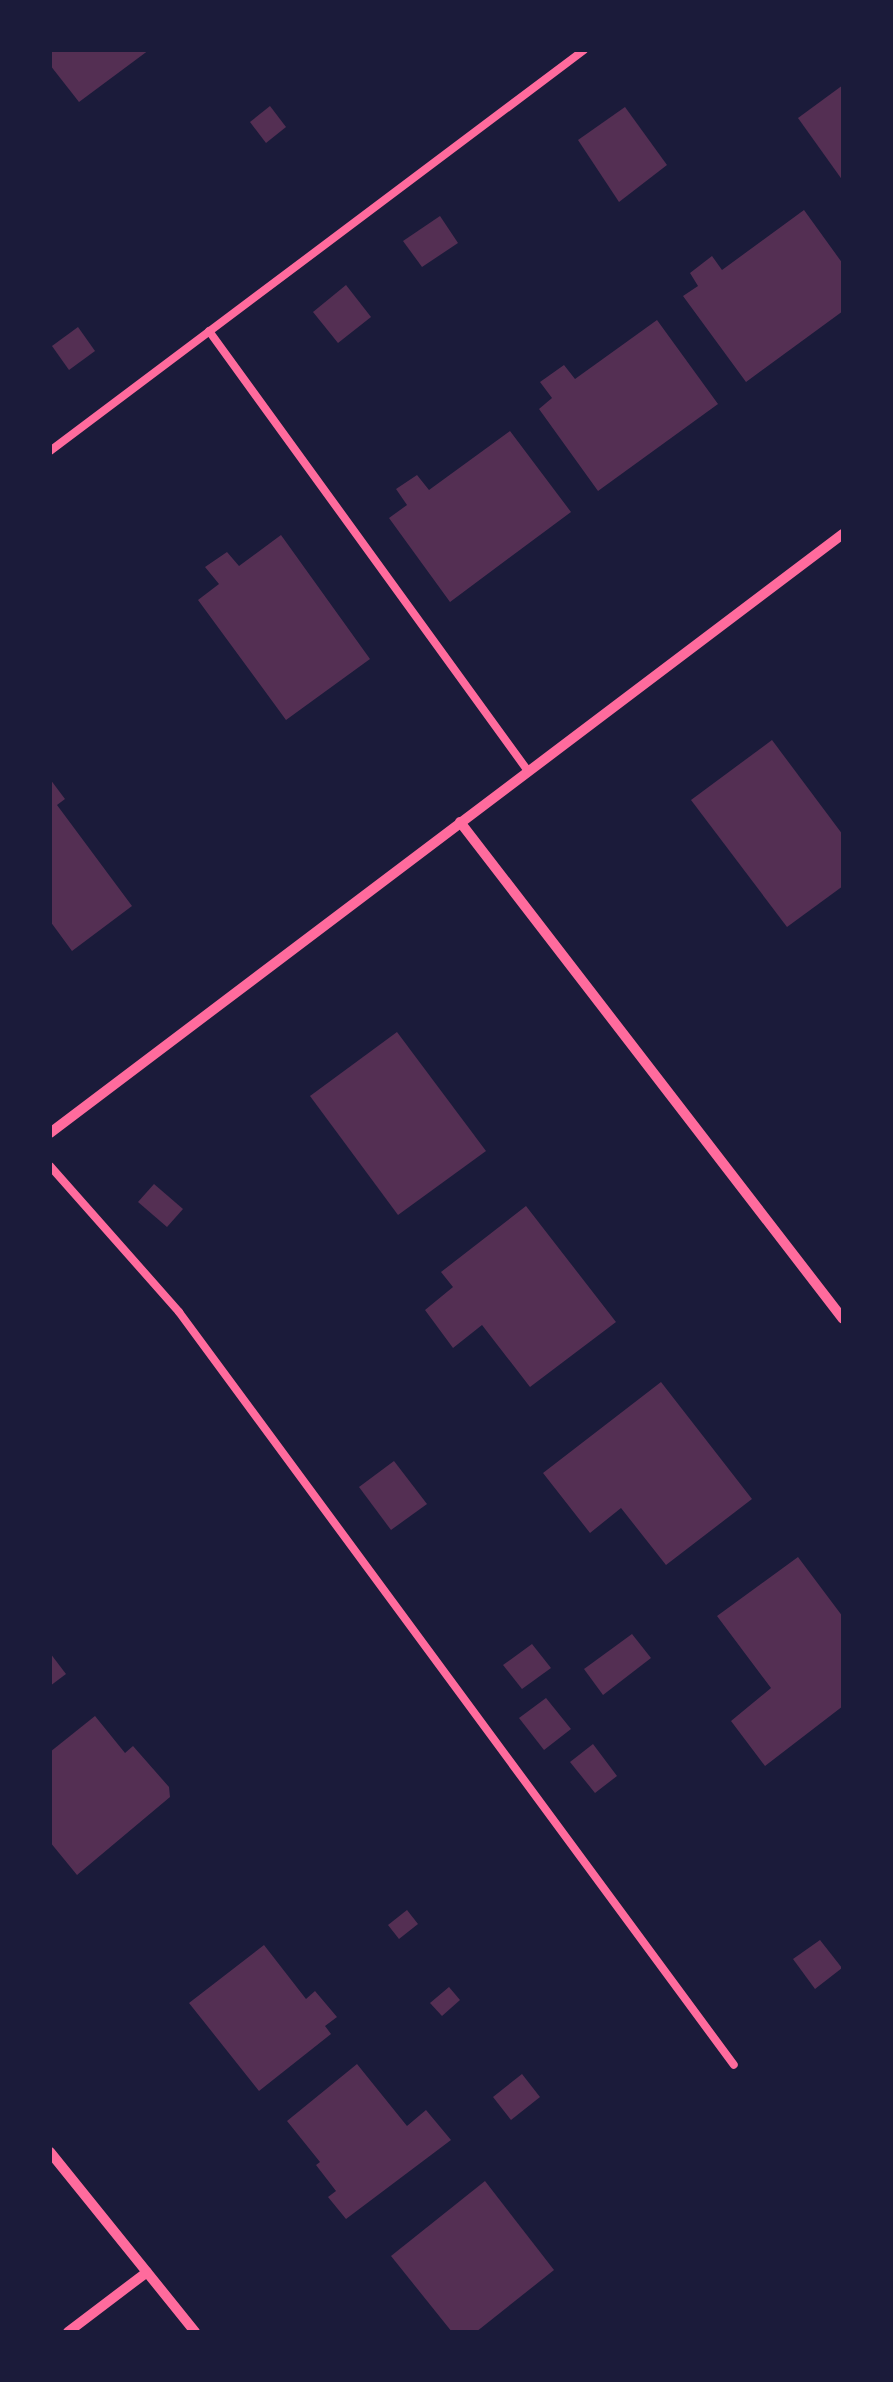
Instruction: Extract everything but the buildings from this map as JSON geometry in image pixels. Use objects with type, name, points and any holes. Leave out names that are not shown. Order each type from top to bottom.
[{"type":"street","points":[[50,1134],[843,534]]},
{"type":"street","points":[[460,822],[843,1319]]},
{"type":"street","points":[[50,2152],[195,2332]]},
{"type":"street","points":[[68,2332],[147,2272]]},
{"type":"lane","points":[[50,451],[584,50]]},
{"type":"lane","points":[[209,332],[528,771]]},
{"type":"lane","points":[[50,1166],[179,1312],[734,2065]]}]
